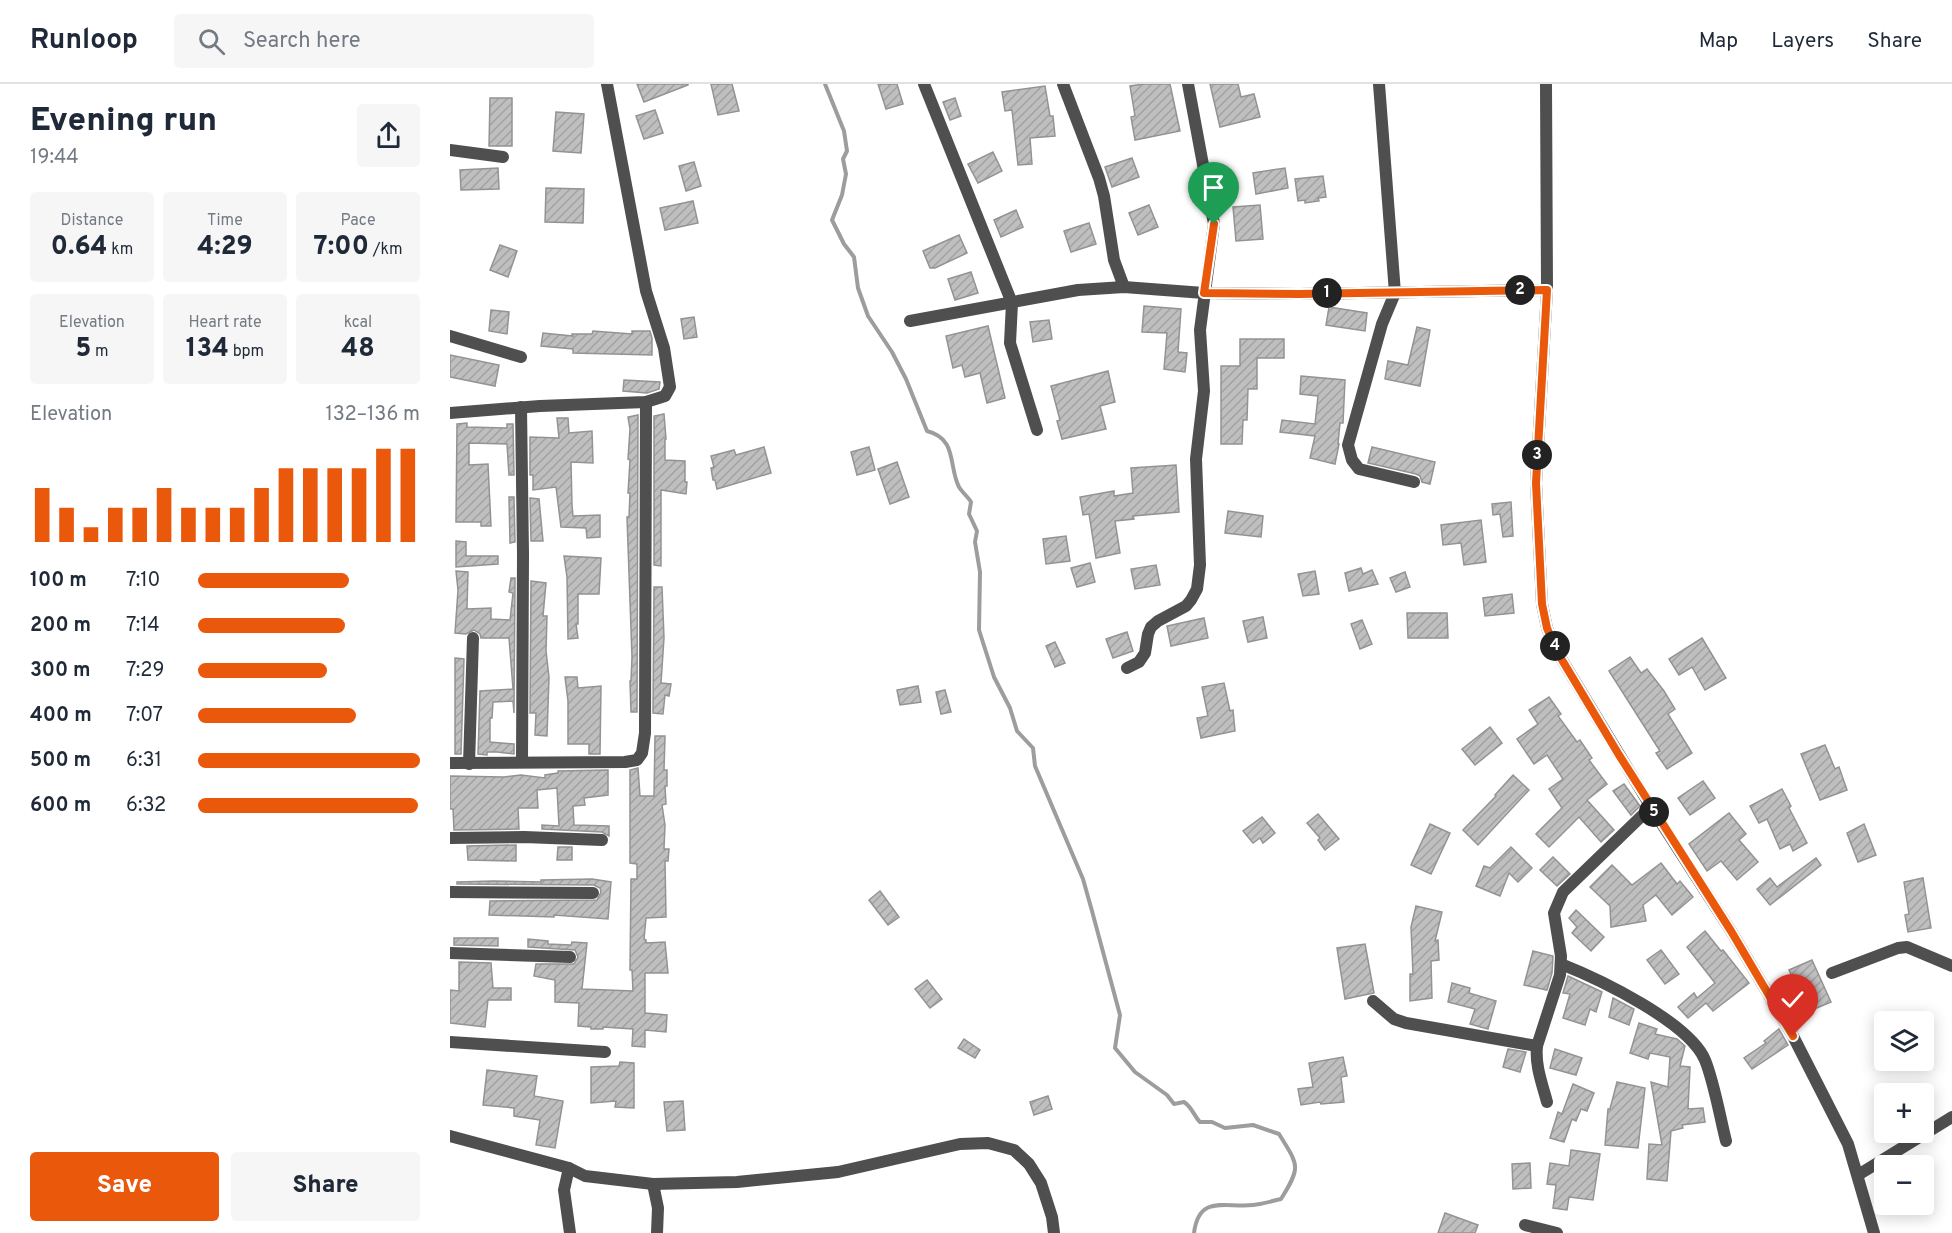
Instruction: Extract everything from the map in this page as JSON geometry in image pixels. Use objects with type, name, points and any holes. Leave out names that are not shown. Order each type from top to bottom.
[{"type":"street","points":[[450,412],[646,402],[665,396],[670,387],[664,348],[646,291],[607,84]]},
{"type":"street","points":[[924,84],[1012,303],[1010,343],[1037,430]]},
{"type":"street","points":[[1063,84],[1099,178],[1114,260],[1124,287]]},
{"type":"street","points":[[1127,668],[1139,662],[1145,653],[1151,627],[1186,606],[1197,589],[1200,565],[1196,459],[1204,391],[1200,330],[1214,224],[1188,84]]},
{"type":"street","points":[[1379,84],[1395,293],[1382,324],[1348,445],[1352,460],[1359,469],[1414,482]]},
{"type":"street","points":[[1546,84],[1547,290],[1536,483],[1542,604],[1547,628],[1556,650],[1651,807],[1731,931],[1793,1036],[1848,1144],[1874,1233]]},
{"type":"street","points":[[450,150],[503,157]]},
{"type":"street","points":[[910,321],[1078,290],[1124,287],[1204,293],[1547,290]]},
{"type":"street","points":[[450,336],[520,357]]},
{"type":"street","points":[[450,763],[625,762],[637,760],[642,753],[645,733],[646,402]]},
{"type":"street","points":[[521,407],[522,762]]},
{"type":"street","points":[[469,764],[473,638]]},
{"type":"street","points":[[1546,1102],[1536,1057],[1537,1046],[1560,975],[1561,956],[1554,913],[1563,892],[1651,807]]},
{"type":"street","points":[[450,838],[524,837],[602,840]]},
{"type":"street","points":[[450,892],[593,892]]},
{"type":"street","points":[[1832,972],[1898,948],[1907,947],[1952,966]]},
{"type":"street","points":[[450,953],[570,957]]},
{"type":"street","points":[[1561,964],[1584,973],[1652,1010],[1688,1037],[1705,1060],[1726,1141]]},
{"type":"street","points":[[1372,1001],[1394,1019],[1406,1023],[1537,1046]]},
{"type":"street","points":[[450,1042],[605,1052]]},
{"type":"street","points":[[1858,1175],[1952,1117]]},
{"type":"street","points":[[450,1136],[569,1168],[585,1176],[653,1184],[737,1182],[827,1173],[960,1144],[988,1143],[1014,1150],[1029,1164],[1041,1183],[1052,1217],[1054,1233]]},
{"type":"street","points":[[569,1168],[564,1190],[570,1233]]},
{"type":"street","points":[[653,1184],[658,1208],[657,1233]]},
{"type":"street","points":[[1525,1225],[1557,1233]]},
{"type":"building","points":[[637,84],[688,84],[688,85],[644,102]]},
{"type":"building","points":[[711,84],[732,84],[739,111],[718,115]]},
{"type":"building","points":[[878,84],[897,84],[903,104],[886,109]]},
{"type":"building","points":[[1170,84],[1180,131],[1135,140],[1131,117],[1135,116],[1130,86]]},
{"type":"building","points":[[1210,84],[1238,84],[1241,97],[1254,94],[1260,117],[1220,127]]},
{"type":"building","points":[[1045,86],[1050,116],[1053,116],[1055,136],[1030,138],[1032,164],[1018,165],[1012,110],[1005,111],[1002,92]]},
{"type":"building","points":[[490,98],[512,98],[512,146],[489,146]]},
{"type":"building","points":[[955,98],[961,116],[950,120],[943,102]]},
{"type":"building","points":[[655,110],[663,133],[644,139],[636,116]]},
{"type":"building","points":[[556,112],[584,114],[581,153],[553,151]]},
{"type":"building","points":[[993,152],[1002,171],[978,183],[968,164]]},
{"type":"building","points":[[1132,158],[1139,177],[1112,187],[1105,167]]},
{"type":"building","points":[[694,162],[701,186],[686,191],[679,166]]},
{"type":"building","points":[[498,168],[499,189],[461,190],[460,170]]},
{"type":"building","points":[[1285,168],[1288,188],[1256,194],[1253,173]]},
{"type":"building","points":[[1323,176],[1326,197],[1318,198],[1319,201],[1305,203],[1305,200],[1298,201],[1295,179]]},
{"type":"building","points":[[546,188],[584,189],[583,223],[545,222]]},
{"type":"building","points":[[693,201],[698,223],[665,230],[660,208]]},
{"type":"building","points":[[1149,205],[1158,227],[1138,235],[1129,213]]},
{"type":"building","points":[[1260,205],[1263,239],[1236,241],[1233,207]]},
{"type":"building","points":[[1016,210],[1023,227],[1001,237],[994,220]]},
{"type":"building","points":[[1089,223],[1096,244],[1071,252],[1064,231]]},
{"type":"building","points":[[959,235],[967,253],[935,268],[930,268],[923,251]]},
{"type":"building","points":[[500,245],[517,251],[508,277],[490,270]]},
{"type":"building","points":[[971,272],[978,293],[955,300],[948,279]]},
{"type":"building","points":[[1144,306],[1181,309],[1178,352],[1187,353],[1185,372],[1164,369],[1167,333],[1142,332]]},
{"type":"building","points":[[1329,307],[1367,313],[1365,331],[1326,325]]},
{"type":"building","points":[[491,310],[509,312],[507,334],[489,331]]},
{"type":"building","points":[[694,317],[697,337],[684,339],[681,319]]},
{"type":"building","points":[[1049,320],[1052,339],[1033,342],[1030,322]]},
{"type":"building","points":[[988,326],[1005,398],[987,403],[980,373],[965,377],[962,365],[953,368],[946,336]]},
{"type":"building","points":[[1417,327],[1430,330],[1420,386],[1385,379],[1388,361],[1408,365]]},
{"type":"building","points":[[593,331],[632,334],[632,331],[650,331],[652,355],[573,353],[573,349],[541,346],[543,333],[573,336],[572,334],[592,334]]},
{"type":"building","points":[[1240,339],[1284,339],[1284,358],[1257,358],[1257,389],[1248,389],[1247,420],[1243,420],[1242,444],[1221,444],[1221,366],[1240,366]]},
{"type":"building","points":[[450,355],[499,365],[495,386],[450,377]]},
{"type":"building","points":[[1108,371],[1115,402],[1100,406],[1106,429],[1062,439],[1057,421],[1060,420],[1051,386]]},
{"type":"building","points":[[1301,376],[1345,380],[1343,423],[1340,423],[1335,464],[1310,458],[1315,436],[1280,432],[1282,420],[1315,424],[1318,396],[1300,394]]},
{"type":"building","points":[[624,380],[660,382],[659,389],[647,393],[623,391]]},
{"type":"building","points":[[664,414],[665,460],[685,461],[685,482],[687,482],[686,494],[661,490],[661,566],[654,565],[654,416]]},
{"type":"building","points":[[638,415],[637,712],[631,712],[632,657],[627,517],[629,517],[630,493],[628,493],[630,429],[628,417]]},
{"type":"building","points":[[557,418],[568,418],[569,433],[592,431],[593,463],[571,462],[572,505],[573,516],[600,515],[600,537],[587,538],[586,528],[561,527],[556,487],[533,490],[533,475],[530,475],[530,437],[559,438]]},
{"type":"building","points":[[467,423],[467,427],[507,428],[507,424],[513,424],[514,475],[509,475],[507,444],[469,443],[469,465],[488,464],[491,526],[481,526],[481,522],[456,522],[457,424]]},
{"type":"building","points":[[764,447],[771,473],[717,489],[715,480],[713,480],[711,468],[714,467],[711,456],[734,450],[736,455]]},
{"type":"building","points":[[869,447],[875,470],[857,475],[851,452]]},
{"type":"building","points":[[1372,447],[1435,462],[1430,484],[1422,482],[1420,476],[1416,474],[1368,463]]},
{"type":"building","points":[[897,462],[909,497],[890,504],[878,469]]},
{"type":"building","points":[[1176,465],[1179,512],[1133,516],[1134,519],[1115,521],[1120,553],[1096,558],[1089,514],[1083,515],[1080,497],[1114,491],[1114,496],[1133,493],[1131,468]]},
{"type":"building","points":[[509,497],[514,497],[515,542],[510,543]]},
{"type":"building","points":[[530,498],[539,499],[543,541],[531,541]]},
{"type":"building","points":[[1511,502],[1513,536],[1503,537],[1500,514],[1493,515],[1492,504]]},
{"type":"building","points":[[1228,511],[1263,516],[1261,537],[1225,533]]},
{"type":"building","points":[[1481,520],[1486,562],[1464,565],[1461,543],[1443,545],[1441,525]]},
{"type":"building","points":[[1066,536],[1070,561],[1046,564],[1043,539]]},
{"type":"building","points":[[456,541],[466,542],[466,556],[498,556],[498,564],[456,567]]},
{"type":"building","points":[[564,556],[601,558],[599,594],[578,594],[578,624],[576,624],[578,638],[568,639],[567,577]]},
{"type":"building","points":[[1090,563],[1095,582],[1077,587],[1071,568]]},
{"type":"building","points":[[1156,565],[1160,585],[1135,589],[1131,569]]},
{"type":"building","points":[[1361,568],[1363,574],[1372,570],[1378,584],[1349,591],[1345,573]]},
{"type":"building","points":[[456,571],[468,572],[467,609],[491,608],[491,619],[510,620],[513,593],[509,592],[511,578],[515,578],[514,713],[513,701],[493,702],[492,718],[490,718],[490,742],[514,744],[514,754],[487,752],[487,755],[478,754],[480,691],[513,689],[509,638],[481,638],[480,634],[474,630],[466,634],[455,633],[458,590]]},
{"type":"building","points":[[1315,571],[1319,594],[1303,596],[1298,574]]},
{"type":"building","points":[[1405,572],[1410,587],[1396,592],[1390,578]]},
{"type":"building","points":[[531,581],[546,583],[543,616],[547,616],[546,651],[549,677],[547,736],[535,735],[536,713],[530,713]]},
{"type":"building","points":[[654,587],[662,587],[664,638],[661,683],[671,684],[669,696],[665,695],[663,714],[653,713]]},
{"type":"building","points":[[1512,594],[1514,613],[1485,616],[1483,598]]},
{"type":"building","points":[[1407,613],[1447,613],[1448,638],[1408,638]]},
{"type":"building","points":[[1263,617],[1267,638],[1248,642],[1243,621]]},
{"type":"building","points":[[1204,618],[1208,638],[1171,646],[1167,626]]},
{"type":"building","points":[[1362,620],[1372,644],[1360,649],[1351,624]]},
{"type":"building","points":[[1127,632],[1133,651],[1113,658],[1106,639]]},
{"type":"building","points":[[1702,638],[1726,678],[1705,690],[1692,667],[1679,675],[1669,659]]},
{"type":"building","points":[[1055,642],[1065,663],[1055,667],[1046,646]]},
{"type":"building","points":[[1630,657],[1641,673],[1647,669],[1664,691],[1675,709],[1668,714],[1692,753],[1667,769],[1656,753],[1660,751],[1609,671]]},
{"type":"building","points":[[455,658],[464,659],[461,754],[455,754]]},
{"type":"building","points":[[565,677],[577,677],[578,688],[601,686],[600,754],[589,754],[589,744],[568,744],[568,701]]},
{"type":"building","points":[[1224,683],[1230,711],[1233,710],[1235,731],[1201,738],[1197,718],[1208,716],[1202,687]]},
{"type":"building","points":[[918,686],[921,702],[900,705],[897,690]]},
{"type":"building","points":[[945,690],[951,712],[941,714],[936,692]]},
{"type":"building","points":[[1549,697],[1561,714],[1558,716],[1577,742],[1580,740],[1592,758],[1589,760],[1607,784],[1587,800],[1614,830],[1601,842],[1579,817],[1549,847],[1536,834],[1562,808],[1549,789],[1563,779],[1547,755],[1534,764],[1517,739],[1538,724],[1529,710]]},
{"type":"building","points":[[1490,727],[1502,743],[1475,765],[1462,749]]},
{"type":"building","points":[[655,736],[665,736],[664,770],[667,770],[667,786],[665,786],[666,804],[662,805],[665,825],[664,849],[669,849],[668,861],[665,861],[666,917],[646,918],[644,939],[646,943],[665,942],[668,973],[645,973],[645,1013],[667,1015],[666,1032],[645,1030],[645,1047],[632,1046],[633,1029],[603,1027],[603,1029],[591,1029],[591,1027],[578,1026],[579,1003],[555,1002],[555,980],[534,976],[536,964],[574,964],[578,957],[575,950],[528,947],[528,939],[548,941],[548,944],[587,943],[582,989],[633,991],[632,970],[630,970],[631,879],[637,879],[637,864],[630,863],[630,770],[638,768],[640,796],[654,796]]},
{"type":"building","points":[[1825,745],[1835,769],[1839,767],[1847,790],[1820,800],[1801,754]]},
{"type":"building","points":[[608,770],[608,795],[584,798],[585,805],[573,806],[574,825],[609,826],[609,836],[602,832],[542,829],[542,825],[559,826],[557,788],[537,790],[538,808],[518,808],[519,829],[454,830],[453,809],[450,809],[450,776],[521,775],[545,778],[545,775],[558,773],[558,771]]},
{"type":"building","points":[[1513,775],[1529,790],[1478,845],[1463,830]]},
{"type":"building","points":[[1703,781],[1715,798],[1690,815],[1678,798]]},
{"type":"building","points":[[1624,784],[1640,806],[1631,815],[1613,791]]},
{"type":"building","points":[[1782,789],[1807,843],[1793,851],[1790,844],[1780,849],[1767,819],[1759,823],[1750,806]]},
{"type":"building","points":[[1729,813],[1746,834],[1739,840],[1758,862],[1737,880],[1721,861],[1707,871],[1689,844]]},
{"type":"building","points":[[1318,814],[1339,839],[1325,850],[1318,840],[1320,838],[1307,823]]},
{"type":"building","points":[[1262,817],[1275,833],[1263,843],[1260,838],[1253,843],[1243,831]]},
{"type":"building","points":[[1430,824],[1450,833],[1431,874],[1411,865]]},
{"type":"building","points":[[1864,824],[1876,855],[1858,862],[1847,833]]},
{"type":"building","points":[[516,845],[516,861],[468,860],[467,846]]},
{"type":"building","points":[[558,847],[572,847],[572,860],[557,860]]},
{"type":"building","points":[[1511,847],[1532,868],[1518,882],[1509,873],[1500,896],[1476,886],[1484,866],[1490,868]]},
{"type":"building","points":[[1553,857],[1570,874],[1557,886],[1540,870]]},
{"type":"building","points":[[1816,858],[1821,865],[1770,905],[1757,889],[1770,878],[1777,887]]},
{"type":"building","points":[[1661,863],[1677,884],[1680,881],[1693,897],[1672,915],[1656,895],[1643,905],[1646,921],[1611,927],[1610,906],[1590,887],[1612,865],[1632,885]]},
{"type":"building","points":[[1923,878],[1931,928],[1908,932],[1905,915],[1909,914],[1904,882]]},
{"type":"building","points":[[592,879],[611,882],[608,919],[554,915],[554,917],[489,915],[490,901],[597,900],[601,892],[600,888],[594,885],[457,884],[457,882],[541,882],[541,880]]},
{"type":"building","points":[[880,891],[899,917],[888,925],[869,900]]},
{"type":"building","points":[[1416,906],[1442,912],[1435,941],[1438,940],[1439,960],[1431,961],[1432,998],[1410,1001],[1410,974],[1413,974],[1411,927]]},
{"type":"building","points":[[1576,910],[1604,937],[1591,951],[1572,933],[1577,927],[1569,918]]},
{"type":"building","points":[[1705,931],[1749,983],[1713,1011],[1706,1003],[1688,1018],[1678,1007],[1694,993],[1697,998],[1715,983],[1687,947]]},
{"type":"building","points":[[454,938],[498,938],[498,946],[454,945]]},
{"type":"building","points":[[1365,944],[1374,993],[1345,999],[1337,948]]},
{"type":"building","points":[[1661,950],[1679,974],[1665,984],[1647,960]]},
{"type":"building","points":[[1533,951],[1553,956],[1552,973],[1547,990],[1524,985]]},
{"type":"building","points":[[1812,960],[1831,1002],[1807,1012],[1789,970]]},
{"type":"building","points":[[459,962],[491,963],[493,988],[511,988],[511,1000],[488,1000],[485,1027],[450,1023],[450,990],[459,991]]},
{"type":"building","points":[[1568,976],[1602,992],[1596,1012],[1590,1009],[1585,1025],[1563,1018],[1570,994],[1563,993]]},
{"type":"building","points":[[927,980],[942,999],[930,1008],[915,989]]},
{"type":"building","points":[[1452,983],[1470,988],[1469,993],[1496,1001],[1488,1029],[1470,1024],[1475,1009],[1448,1002]]},
{"type":"building","points":[[1613,998],[1634,1009],[1629,1025],[1609,1017]]},
{"type":"building","points":[[1639,1023],[1657,1029],[1655,1034],[1677,1039],[1685,1046],[1680,1066],[1690,1067],[1688,1109],[1703,1108],[1705,1122],[1682,1125],[1683,1128],[1671,1131],[1667,1181],[1647,1179],[1649,1144],[1662,1145],[1651,1082],[1668,1087],[1670,1057],[1650,1053],[1648,1059],[1630,1053]]},
{"type":"building","points":[[1779,1029],[1788,1045],[1752,1069],[1744,1058],[1766,1043],[1764,1041]]},
{"type":"building","points":[[964,1039],[980,1050],[975,1058],[958,1048]]},
{"type":"building","points":[[1508,1049],[1526,1052],[1520,1072],[1503,1067]]},
{"type":"building","points":[[1555,1049],[1582,1058],[1576,1075],[1550,1068]]},
{"type":"building","points":[[1343,1057],[1347,1076],[1341,1077],[1344,1102],[1301,1105],[1298,1089],[1313,1087],[1309,1063]]},
{"type":"building","points":[[620,1062],[634,1063],[634,1108],[615,1107],[616,1101],[591,1103],[591,1067],[619,1066]]},
{"type":"building","points":[[487,1070],[537,1076],[534,1096],[563,1101],[555,1148],[536,1145],[540,1120],[514,1116],[514,1108],[483,1105]]},
{"type":"building","points":[[1617,1082],[1645,1088],[1638,1148],[1605,1145],[1608,1109],[1610,1109]]},
{"type":"building","points":[[1573,1084],[1594,1093],[1587,1111],[1581,1109],[1576,1121],[1572,1119],[1564,1142],[1550,1138],[1558,1112],[1562,1114]]},
{"type":"building","points":[[1048,1096],[1052,1109],[1034,1115],[1030,1102]]},
{"type":"building","points":[[683,1101],[685,1130],[667,1131],[664,1102]]},
{"type":"building","points":[[1571,1150],[1600,1154],[1593,1200],[1569,1197],[1567,1210],[1553,1208],[1556,1185],[1547,1184],[1550,1163],[1569,1166]]},
{"type":"building","points":[[1530,1163],[1531,1188],[1513,1189],[1512,1164]]},
{"type":"building","points":[[1445,1213],[1478,1225],[1475,1233],[1438,1233]]},
{"type":"waterway","points":[[825,84],[844,131],[847,151],[843,159],[846,174],[842,195],[832,220],[844,244],[854,257],[858,288],[868,316],[892,352],[906,379],[927,431],[944,440],[948,447],[959,487],[971,502],[969,514],[977,531],[975,542],[980,572],[979,630],[994,677],[1010,708],[1017,731],[1033,748],[1035,766],[1083,879],[1120,1015],[1115,1048],[1135,1072],[1167,1095],[1174,1104],[1184,1102],[1187,1104],[1200,1122],[1212,1122],[1225,1128],[1253,1125],[1279,1134],[1294,1159],[1295,1172],[1281,1199],[1253,1205],[1223,1205],[1207,1208],[1201,1213],[1194,1233]]},
{"type":"route","points":[[1214,224],[1204,293],[1299,294],[1547,290],[1536,483],[1542,604],[1547,628],[1556,650],[1619,755],[1731,931],[1793,1036]]}]
